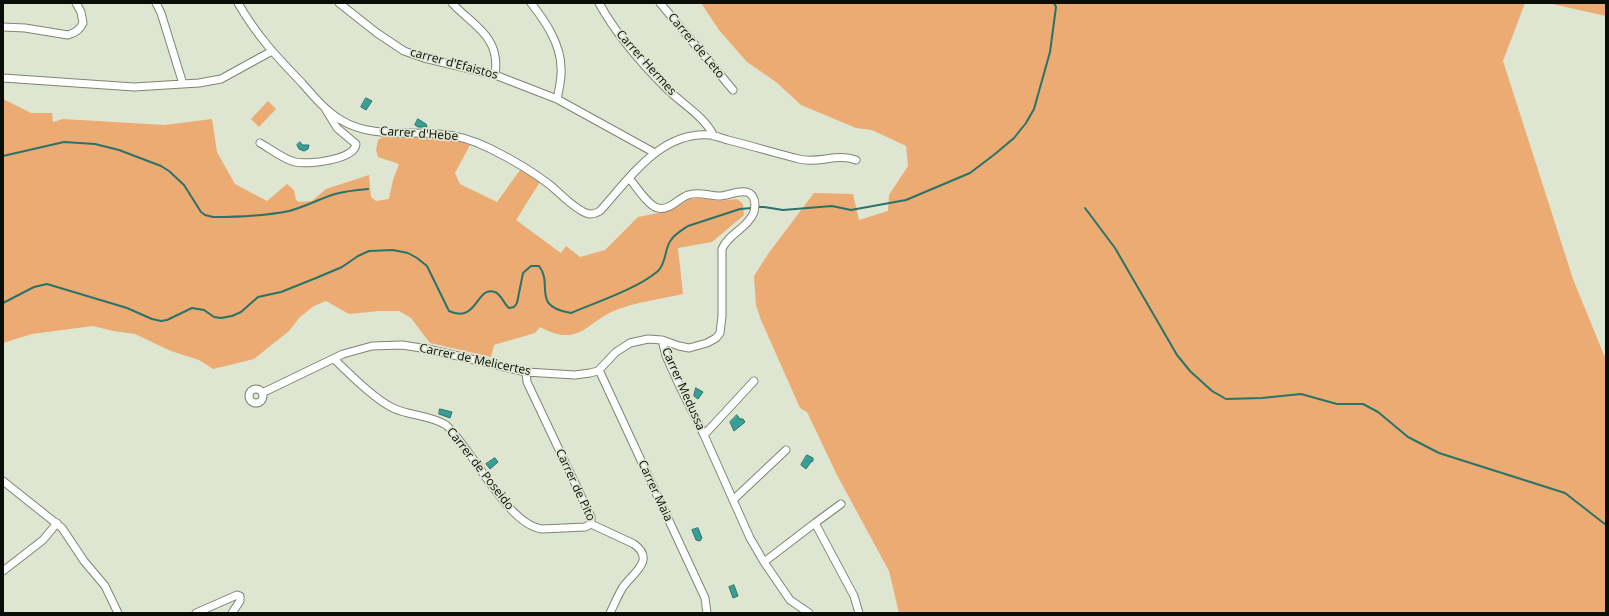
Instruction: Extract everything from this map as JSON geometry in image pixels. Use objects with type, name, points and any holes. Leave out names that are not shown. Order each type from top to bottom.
[{"type":"street","points":[[3,27],[31,29],[68,35],[72,34],[79,29],[83,23],[81,12],[76,3]]},
{"type":"street","points":[[156,3],[161,13],[183,84]]},
{"type":"street","name":"Carrer d'Hebe","points":[[238,3],[256,33],[325,108],[342,121],[360,128],[390,133],[439,134],[464,138],[476,142],[525,168],[588,214],[595,214],[600,211],[629,178],[655,153],[668,144],[683,138],[714,136],[803,160],[844,157],[856,160]]},
{"type":"street","name":"carrer d'Efaistos","points":[[339,3],[386,40],[412,54],[495,75],[557,99],[655,153]]},
{"type":"street","points":[[452,3],[489,39],[495,60],[495,75]]},
{"type":"street","points":[[531,3],[548,28],[560,59],[562,70],[557,99]]},
{"type":"street","name":"Carrer Hermes","points":[[599,3],[622,37],[645,66],[666,89],[705,122],[714,136]]},
{"type":"street","name":"Carrer de Leto","points":[[660,3],[733,90]]},
{"type":"street","points":[[3,78],[134,87],[206,83],[221,79],[272,51]]},
{"type":"street","points":[[260,143],[293,162],[299,163],[333,159],[352,152],[356,148],[356,144],[336,128],[325,108]]},
{"type":"street","name":"Carrer Medussa","points":[[629,178],[651,204],[660,209],[668,207],[690,194],[696,193],[723,196],[744,192],[752,195],[755,204],[751,219],[727,240],[722,249],[722,316],[720,333],[716,338],[707,343],[689,348],[662,340]]},
{"type":"street","points":[[599,370],[616,352],[630,343],[648,339],[662,340]]},
{"type":"street","name":"Carrer Medussa","points":[[662,340],[666,356],[677,381],[704,435],[750,538],[764,562],[790,600],[810,613]]},
{"type":"street","name":"Carrer de Melicertes","points":[[262,393],[347,353],[372,346],[402,346],[441,351],[526,372],[575,375],[590,374],[599,370]]},
{"type":"street","name":"Carrer de Poseido","points":[[334,359],[387,405],[398,410],[436,420],[446,425],[452,431],[481,472],[516,515],[527,525],[536,529],[542,529],[585,528],[591,524]]},
{"type":"street","name":"Carrer Maia","points":[[599,370],[705,598],[708,613]]},
{"type":"street","name":"Carrer de Pito","points":[[526,372],[530,388],[591,517],[591,524],[634,544],[640,548],[643,556],[643,562],[640,568],[623,588],[610,613]]},
{"type":"street","name":"Carrer Medussa","points":[[704,435],[754,382]]},
{"type":"street","points":[[733,500],[786,450]]},
{"type":"street","points":[[3,481],[57,523],[67,534],[84,561],[101,580],[118,613]]},
{"type":"street","points":[[764,562],[841,504]]},
{"type":"street","points":[[3,571],[43,540],[57,523]]},
{"type":"street","points":[[815,523],[854,596],[859,613]]},
{"type":"street","points":[[196,613],[237,595],[240,596],[240,600],[232,613]]},
{"type":"shaded area","points":[[701,3],[1525,3],[1503,61],[1573,279],[1606,360],[1606,613],[899,613],[889,571],[837,475],[807,412],[800,408],[761,320],[756,305],[754,276],[768,254],[814,193],[853,194],[859,220],[888,211],[889,195],[908,166],[906,146],[872,130],[856,128],[801,105],[776,82],[747,62],[719,30]]},
{"type":"shaded area","points":[[1548,3],[1606,3],[1606,16]]},
{"type":"shaded area","points":[[3,99],[31,113],[52,113],[53,122],[63,119],[165,125],[212,119],[217,152],[235,184],[267,201],[287,184],[294,190],[296,200],[299,202],[312,201],[326,189],[369,175],[371,197],[376,201],[389,199],[393,180],[399,164],[378,157],[376,150],[378,140],[383,137],[427,137],[449,139],[470,145],[455,173],[460,184],[497,202],[520,170],[540,182],[516,220],[561,253],[566,246],[580,257],[605,250],[638,217],[669,211],[690,199],[699,198],[718,201],[737,199],[743,204],[744,215],[712,242],[678,248],[683,294],[624,307],[605,315],[581,331],[573,334],[564,335],[553,333],[540,327],[535,333],[494,345],[491,357],[430,343],[411,318],[399,311],[349,314],[326,301],[314,306],[300,317],[289,331],[254,359],[213,369],[199,360],[171,351],[135,334],[93,326],[32,334],[3,343]]},
{"type":"shaded area","points":[[268,101],[276,109],[259,127],[251,119]]},
{"type":"water","points":[[366,98],[372,101],[366,110],[361,107]]},
{"type":"water","points":[[418,119],[426,124],[427,127],[418,127],[415,125]]},
{"type":"water","points":[[300,142],[302,145],[309,145],[308,149],[304,151],[299,149],[297,145]]},
{"type":"water","points":[[696,388],[703,392],[698,399],[694,396]]},
{"type":"water","points":[[440,409],[452,412],[450,418],[439,414]]},
{"type":"water","points":[[737,415],[745,422],[734,431],[730,422]]},
{"type":"water","points":[[807,455],[813,458],[813,461],[806,469],[801,465]]},
{"type":"water","points":[[495,458],[498,462],[490,469],[486,464]]},
{"type":"water","points":[[698,528],[702,538],[700,541],[696,540],[692,530]]},
{"type":"water","points":[[734,585],[738,596],[733,598],[729,587]]},
{"type":"waterway","points":[[757,207],[783,210],[832,206],[851,210],[906,200],[970,173],[1014,138],[1026,123],[1034,109],[1050,52],[1056,7],[1054,3]]},
{"type":"waterway","points":[[3,156],[64,142],[95,144],[119,150],[161,166],[169,171],[184,185],[201,212],[205,215],[213,217],[251,216],[289,211],[335,194],[368,189]]},
{"type":"waterway","points":[[3,303],[34,287],[47,284],[127,308],[152,319],[161,321],[167,320],[192,308],[204,310],[214,317],[221,318],[232,316],[241,312],[258,297],[281,292],[316,278],[342,267],[358,256],[369,251],[393,250],[408,253],[427,266],[449,311],[459,314],[466,313],[484,294],[489,291],[497,293],[509,308],[514,307],[517,303],[523,273],[531,266],[539,266],[545,280],[545,294],[547,300],[558,310],[571,313],[616,295],[649,278],[658,271],[663,264],[667,247],[671,240],[688,226],[740,209],[752,208]]},
{"type":"waterway","points":[[1085,208],[1115,248],[1177,355],[1190,371],[1212,391],[1226,399],[1262,398],[1301,394],[1337,404],[1363,404],[1378,412],[1408,437],[1439,453],[1565,493],[1606,525]]}]
